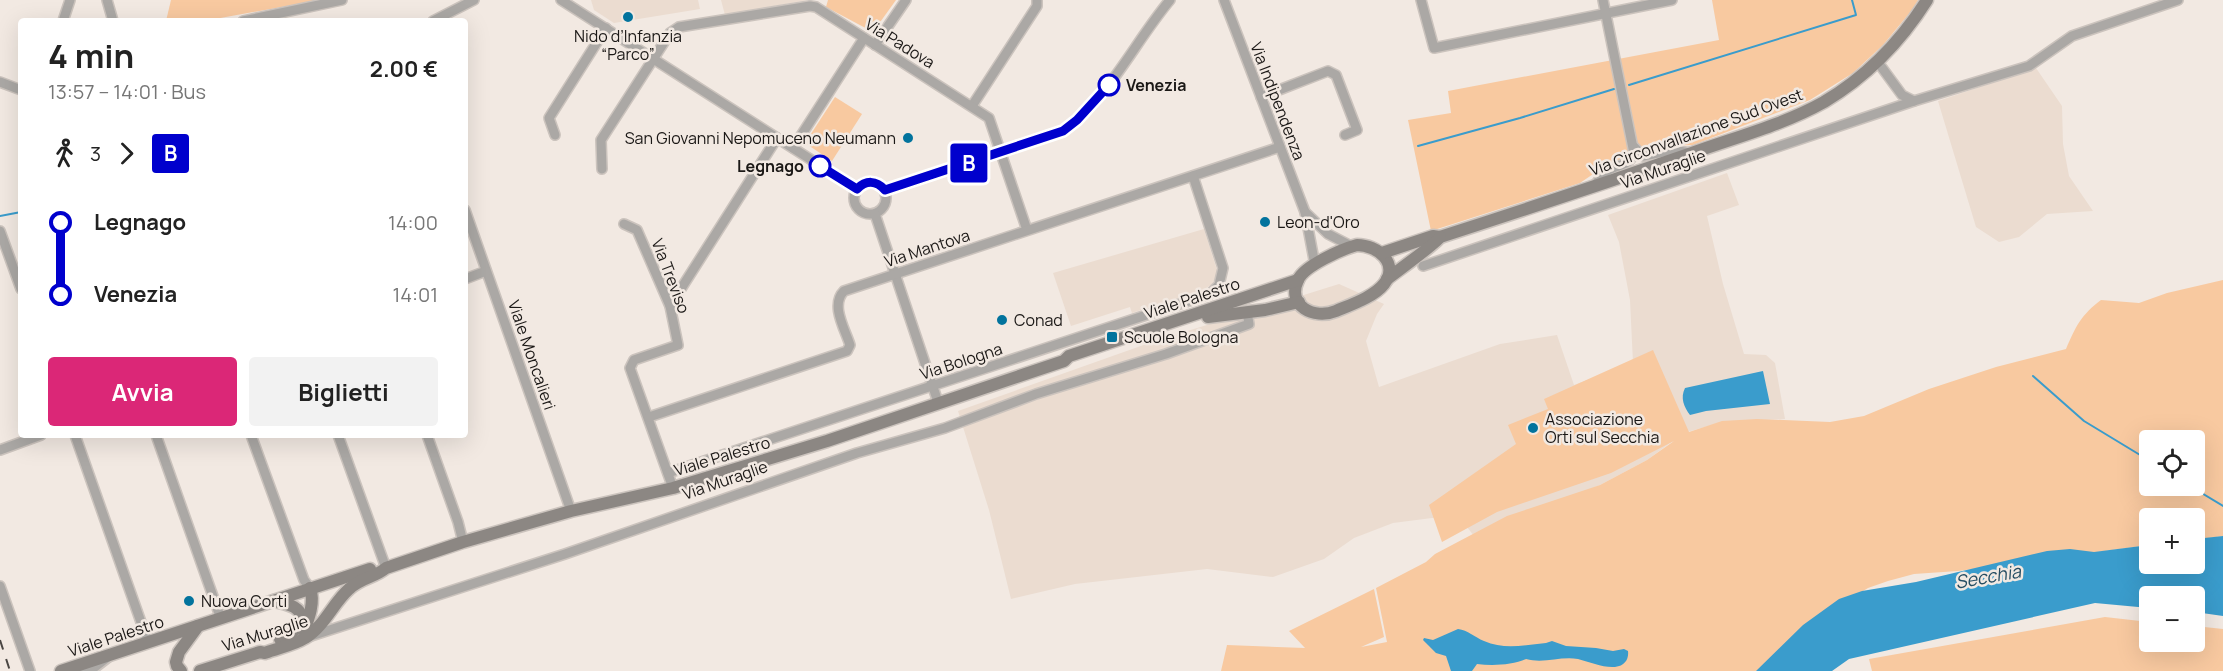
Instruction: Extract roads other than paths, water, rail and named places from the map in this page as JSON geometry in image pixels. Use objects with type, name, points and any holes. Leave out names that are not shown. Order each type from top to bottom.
[{"type":"main road","name":"Via Circonvallazione Sud Ovest","points":[[1383,254],[1433,236],[1440,237],[1594,187],[1804,112],[1848,86],[1877,61],[1893,45],[1927,0]]},
{"type":"main road","name":"Via Circonvallazione Sud Ovest","points":[[1299,302],[1306,310],[1325,315],[1373,292],[1417,255],[1438,242],[1440,237]]},
{"type":"main road","points":[[1299,302],[1296,286],[1304,272],[1351,246],[1371,246],[1383,254],[1388,265],[1387,279]]},
{"type":"main road","name":"Viale Palestro","points":[[1064,361],[1068,356],[1298,280]]},
{"type":"main road","name":"Viale Palestro","points":[[306,638],[346,591],[360,579],[379,573],[386,568],[464,542],[571,511],[673,488],[827,441],[938,402],[1064,361],[1071,362],[1212,315],[1247,312],[1299,302]]},
{"type":"main road","name":"Viale Palestro","points":[[61,671],[376,567],[386,568]]},
{"type":"main road","points":[[260,652],[294,638],[304,631],[311,609],[310,588]]},
{"type":"main road","points":[[224,663],[229,656],[291,636],[297,630],[301,620],[300,614],[295,608],[273,600]]},
{"type":"main road","points":[[181,671],[177,666],[177,656],[198,626]]},
{"type":"main road","name":"Via Muraglie","points":[[200,671],[306,638]]},
{"type":"street","points":[[64,18],[70,0]]},
{"type":"street","points":[[107,0],[112,18]]},
{"type":"street","points":[[257,18],[342,0]]},
{"type":"street","points":[[439,18],[474,0]]},
{"type":"street","points":[[561,0],[857,189]]},
{"type":"street","points":[[875,45],[906,0]]},
{"type":"street","name":"Via Indipendenza","points":[[1224,0],[1305,212],[1315,265]]},
{"type":"street","points":[[1421,0],[1434,48],[1672,0]]},
{"type":"street","points":[[1594,187],[1608,171],[1624,165],[1633,158],[1634,147],[1603,0]]},
{"type":"street","name":"Via Muraglie","points":[[1423,266],[1914,101],[2029,66],[2072,36],[2178,0]]},
{"type":"street","points":[[885,190],[1063,131],[1077,120],[1109,85],[1165,2]]},
{"type":"street","points":[[972,106],[1037,3]]},
{"type":"street","name":"Via Padova","points":[[602,169],[601,140],[670,33],[679,27],[810,6],[816,7],[989,118],[1027,230]]},
{"type":"street","points":[[555,135],[549,118],[606,28]]},
{"type":"street","points":[[793,148],[864,38]]},
{"type":"street","points":[[1877,61],[1902,95],[1914,101]]},
{"type":"street","points":[[1261,97],[1328,71],[1336,75],[1357,130],[1345,135]]},
{"type":"street","points":[[0,82],[18,89]]},
{"type":"street","points":[[670,306],[777,138]]},
{"type":"street","name":"Via Mantova","points":[[648,417],[847,351],[850,345],[837,304],[839,296],[844,291],[1280,147]]},
{"type":"street","points":[[1634,147],[1644,156],[1673,150],[1691,153]]},
{"type":"street","name":"Via Bologna","points":[[668,473],[1205,296],[1215,290],[1222,279],[1223,268],[1193,176]]},
{"type":"street","points":[[865,183],[880,185],[885,190],[886,204],[875,214],[864,213],[856,207],[854,197],[857,189],[865,183]]},
{"type":"street","name":"Via Indipendenza","points":[[1305,212],[1328,234],[1351,246]]},
{"type":"street","points":[[875,214],[938,402]]},
{"type":"street","name":"Viale Moncalieri","points":[[468,219],[571,511]]},
{"type":"street","name":"Via Treviso","points":[[624,224],[638,230],[670,306],[678,345],[634,360],[630,368],[673,488]]},
{"type":"street","points":[[0,231],[18,281]]},
{"type":"street","points":[[468,278],[486,271]]},
{"type":"street","name":"Via Muraglie","points":[[306,638],[565,554],[857,453],[945,428],[1036,394],[1166,354],[1249,324],[1247,312]]},
{"type":"street","points":[[0,450],[33,438]]},
{"type":"street","points":[[76,438],[148,642]]},
{"type":"street","points":[[157,438],[222,619]]},
{"type":"street","points":[[252,438],[304,580],[310,588]]},
{"type":"street","points":[[340,438],[386,568]]},
{"type":"street","points":[[427,438],[464,542]]},
{"type":"street","points":[[0,586],[30,671]]},
{"type":"street","points":[[84,671],[94,667],[110,655]]},
{"type":"water","points":[[1763,371],[1770,404],[1690,415],[1684,406],[1685,388]]},
{"type":"water","name":"Secchia","points":[[2223,536],[2223,616],[2205,613],[2205,586],[2139,586],[2139,607],[2095,603],[1849,659],[1832,671],[1756,671],[1803,625],[1839,599],[1862,591],[1916,582],[2047,551],[2070,549],[2094,552],[2139,546],[2139,574],[2205,574],[2205,538]]},
{"type":"water","points":[[1458,629],[1492,644],[1522,646],[1552,641],[1566,646],[1613,651],[1624,649],[1628,651],[1628,657],[1624,664],[1615,667],[1601,666],[1571,658],[1539,661],[1526,659],[1515,663],[1477,664],[1472,671],[1451,671],[1446,656],[1436,653],[1423,640],[1424,638],[1433,640]]},
{"type":"waterway","points":[[1629,85],[1856,15],[1852,0]]},
{"type":"waterway","points":[[1418,146],[1614,89]]},
{"type":"waterway","points":[[0,216],[18,213]]},
{"type":"waterway","points":[[2033,376],[2084,421],[2139,454]]},
{"type":"waterway","points":[[2205,495],[2223,506]]},
{"type":"railway","points":[[0,640],[10,671]]},
{"type":"place","name":"Nido d’Infanzia “Parco”","points":[[628,17]]},
{"type":"place","name":"Venezia","points":[[1109,85]]},
{"type":"place","name":"San Giovanni Nepomuceno Neumann","points":[[908,138]]},
{"type":"place","name":"Legnago","points":[[820,166]]},
{"type":"place","name":"Leon-d'Oro","points":[[1265,222]]},
{"type":"place","name":"Conad","points":[[1002,320]]},
{"type":"place","name":"Scuole Bologna","points":[[1112,337]]},
{"type":"place","name":"Associazione Orti sul Secchia","points":[[1533,428]]},
{"type":"place","name":"Nuova Corti","points":[[189,601]]}]
